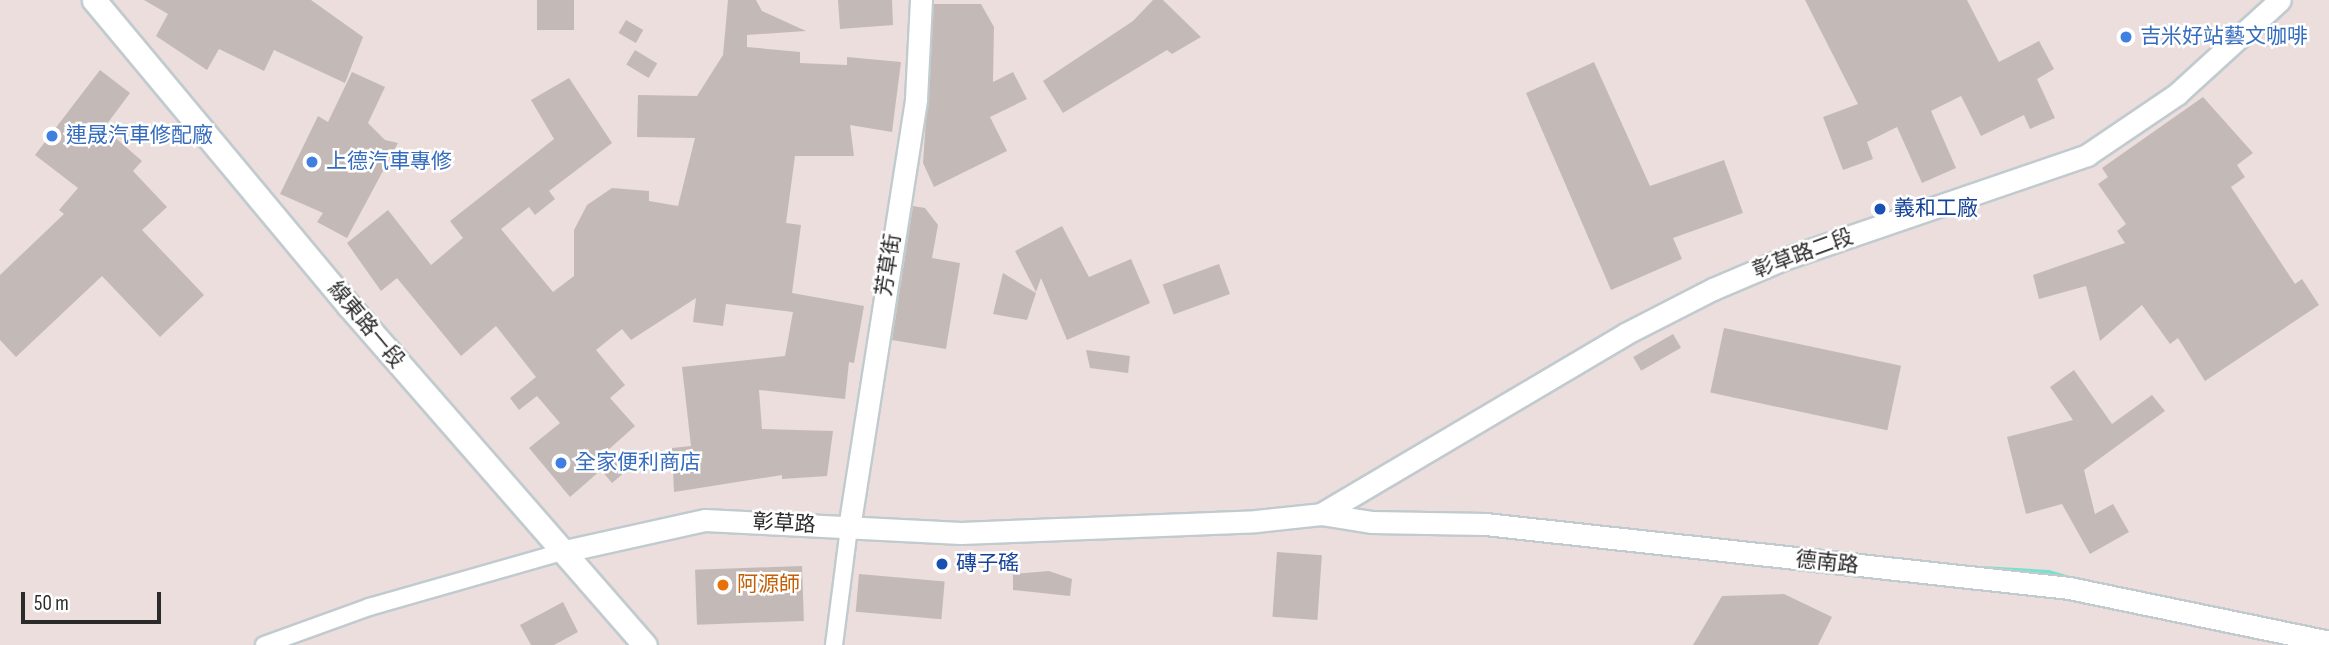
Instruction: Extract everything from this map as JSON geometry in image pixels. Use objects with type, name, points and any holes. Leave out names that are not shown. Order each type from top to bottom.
[{"type":"main road","name":"線東路一段","points":[[94,0],[349,306],[645,645]]},
{"type":"street","name":"芳草街","points":[[849,528],[916,99],[921,0]]},
{"type":"street","name":"彰草路二段","points":[[1321,514],[1625,334],[1713,289],[1782,260],[2087,155],[2177,94],[2280,0]]},
{"type":"street","name":"彰草路","points":[[264,645],[369,607],[565,551],[705,520],[961,533],[1105,529],[1321,514]]},
{"type":"street","name":"德南路","points":[[1321,514],[1372,522],[1485,524],[2069,588],[2329,642]]},
{"type":"street","points":[[834,645],[849,528]]},
{"type":"building","points":[[144,0],[311,0],[363,37],[345,83],[274,50],[264,71],[219,49],[207,70],[156,36],[168,14]]},
{"type":"building","points":[[537,0],[574,0],[574,30],[537,30]]},
{"type":"building","points":[[728,0],[756,0],[762,11],[806,31],[747,35],[747,47],[800,52],[800,63],[847,65],[847,57],[901,62],[892,132],[850,125],[854,156],[795,156],[786,223],[801,225],[792,293],[864,306],[854,363],[849,362],[845,399],[759,390],[762,429],[833,431],[827,476],[782,479],[782,475],[674,492],[672,448],[691,446],[682,367],[785,356],[793,312],[726,304],[723,326],[693,322],[696,298],[631,340],[622,329],[596,350],[625,385],[610,398],[635,426],[607,451],[625,472],[612,483],[601,470],[570,497],[529,448],[560,423],[537,396],[519,410],[510,398],[536,377],[496,326],[461,356],[397,278],[381,291],[347,243],[388,210],[431,265],[463,238],[450,221],[554,139],[531,100],[569,78],[612,143],[549,191],[555,199],[535,215],[529,207],[501,229],[553,292],[574,276],[574,230],[587,205],[612,188],[649,191],[649,201],[678,206],[695,138],[637,137],[638,95],[697,96],[723,55]]},
{"type":"building","points":[[838,0],[892,0],[893,25],[840,29]]},
{"type":"building","points":[[1153,0],[1163,0],[1201,37],[1172,54],[1167,50],[1063,113],[1043,81],[1133,21]]},
{"type":"building","points":[[1805,0],[1967,0],[1999,62],[2039,41],[2054,69],[2037,79],[2055,118],[2030,129],[2024,115],[1981,136],[1961,96],[1931,111],[1956,168],[1922,183],[1897,127],[1867,142],[1873,159],[1843,170],[1823,117],[1858,104]]},
{"type":"building","points":[[934,4],[981,4],[994,27],[993,82],[1013,72],[1027,99],[990,117],[1007,151],[934,187],[923,163]]},
{"type":"building","points":[[626,20],[643,30],[636,43],[618,33]]},
{"type":"building","points":[[635,50],[657,63],[649,78],[626,65]]},
{"type":"building","points":[[1594,62],[1650,186],[1724,160],[1743,213],[1673,238],[1682,259],[1611,290],[1526,93]]},
{"type":"building","points":[[100,70],[130,93],[104,128],[142,161],[133,171],[167,207],[142,230],[204,295],[160,337],[102,276],[16,357],[0,340],[0,275],[64,214],[59,210],[78,188],[35,155]]},
{"type":"building","points":[[352,72],[385,87],[368,123],[385,140],[398,143],[347,238],[317,222],[323,213],[280,194],[318,116],[328,122]]},
{"type":"building","points":[[2203,97],[2253,153],[2237,165],[2245,177],[2231,187],[2295,284],[2302,279],[2319,305],[2205,381],[2178,338],[2170,344],[2142,305],[2100,341],[2086,286],[2039,299],[2033,275],[2125,243],[2117,231],[2126,224],[2098,184],[2108,177],[2102,168]]},
{"type":"building","points":[[913,206],[925,208],[938,225],[932,258],[960,263],[946,349],[892,340]]},
{"type":"building","points":[[1062,226],[1089,277],[1131,259],[1150,303],[1067,340],[1041,278],[1036,292],[1015,251]]},
{"type":"building","points":[[1219,264],[1230,294],[1174,315],[1163,285]]},
{"type":"building","points":[[1003,273],[1036,293],[1027,320],[993,314]]},
{"type":"building","points":[[1724,328],[1901,366],[1887,430],[1710,393]]},
{"type":"building","points":[[1673,334],[1681,348],[1641,371],[1633,357]]},
{"type":"building","points":[[1086,350],[1130,356],[1128,373],[1090,368]]},
{"type":"building","points":[[2074,370],[2112,424],[2152,395],[2165,411],[2084,470],[2095,514],[2113,504],[2129,532],[2090,554],[2062,504],[2026,514],[2007,437],[2073,420],[2050,387]]},
{"type":"building","points":[[1277,552],[1322,555],[1317,620],[1272,617]]},
{"type":"building","points":[[802,566],[804,621],[697,625],[695,570]]},
{"type":"building","points":[[1049,571],[1072,579],[1070,596],[1013,590],[1013,574]]},
{"type":"building","points":[[859,574],[945,581],[941,619],[856,612]]},
{"type":"building","points":[[1784,594],[1832,617],[1818,645],[1693,645],[1722,596]]},
{"type":"building","points":[[563,602],[578,632],[554,645],[531,645],[520,625]]},
{"type":"waterway","points":[[1463,514],[1488,514]]},
{"type":"waterway","points":[[1981,568],[2048,572],[2072,579]]},
{"type":"place","name":"吉米好站藝文咖啡","points":[[2126,37]]},
{"type":"place","name":"連晟汽車修配廠","points":[[52,136]]},
{"type":"place","name":"上德汽車專修","points":[[312,162]]},
{"type":"place","name":"義和工廠","points":[[1880,209]]},
{"type":"place","name":"全家便利商店","points":[[561,463]]},
{"type":"place","name":"磚子磘","points":[[942,564]]},
{"type":"place","name":"阿源師","points":[[723,585]]}]
